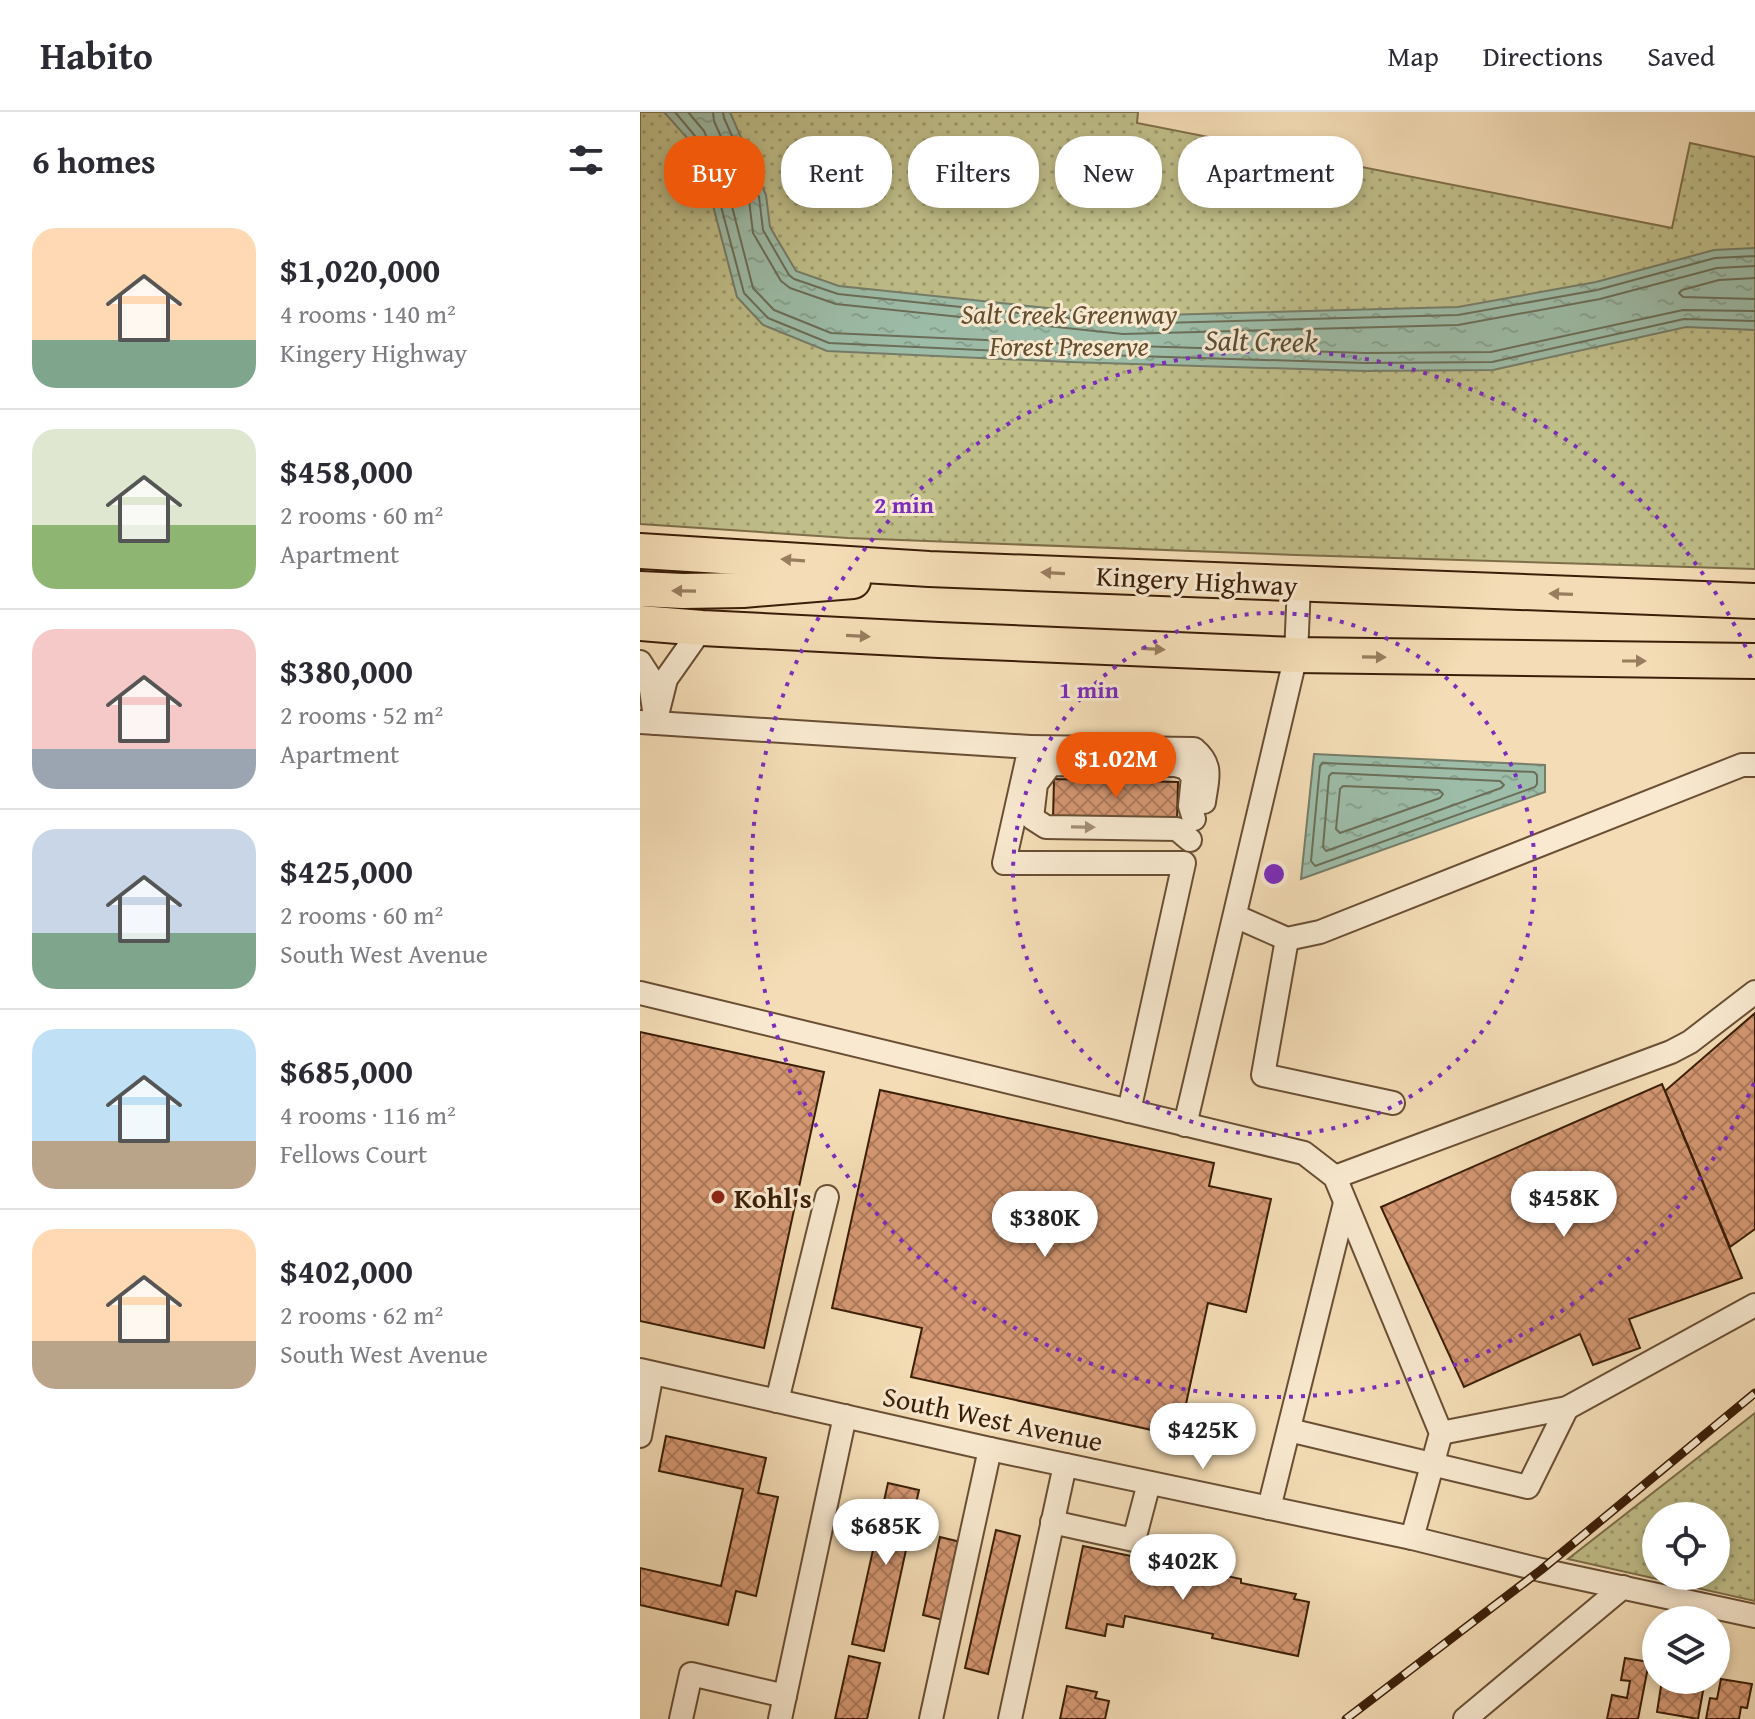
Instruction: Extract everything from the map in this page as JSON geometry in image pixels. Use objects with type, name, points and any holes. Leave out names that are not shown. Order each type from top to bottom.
[{"type":"highway","name":"Kingery Highway","points":[[640,551],[929,569],[1755,601]]},
{"type":"highway","points":[[640,589],[743,590],[849,582],[929,569]]},
{"type":"highway","points":[[640,623],[1296,655],[1751,662]]},
{"type":"street","points":[[1185,1125],[1296,655],[1299,584]]},
{"type":"street","points":[[648,722],[666,679],[702,628]]},
{"type":"street","points":[[640,662],[649,676],[648,722]]},
{"type":"street","points":[[648,722],[1030,747],[1194,749],[1204,757],[1208,773],[1203,805],[1192,829],[1129,1111]]},
{"type":"street","points":[[1030,747],[1004,863],[1184,863]]},
{"type":"street","points":[[1051,764],[1175,765],[1186,768],[1193,777],[1190,806],[1192,829],[1046,827],[1032,818],[1036,784],[1051,764]]},
{"type":"street","points":[[1235,916],[1287,939],[1320,932],[1742,765],[1755,765]]},
{"type":"street","points":[[1287,939],[1263,1075],[1393,1103]]},
{"type":"street","points":[[1335,1177],[1671,1052],[1690,1042],[1755,992]]},
{"type":"street","points":[[640,993],[1304,1153],[1335,1177],[1441,1433],[1412,1538]]},
{"type":"street","points":[[777,1401],[827,1197]]},
{"type":"street","points":[[1269,1508],[1345,1203]]},
{"type":"street","points":[[1441,1433],[1567,1408],[1755,1305]]},
{"type":"street","points":[[640,1436],[646,1371]]},
{"type":"street","name":"South West Avenue","points":[[646,1371],[1755,1616]]},
{"type":"street","points":[[1289,1430],[1528,1487],[1567,1408]]},
{"type":"street","points":[[780,1719],[845,1416]]},
{"type":"street","points":[[931,1719],[990,1449]]},
{"type":"street","points":[[1010,1719],[1065,1465]]},
{"type":"street","points":[[1052,1522],[1134,1540],[1149,1483]]},
{"type":"street","points":[[1465,1719],[1623,1587]]},
{"type":"street","points":[[681,1719],[691,1674],[785,1696]]},
{"type":"green space","name":"Salt Creek Greenway Forest Preserve","points":[[640,112],[1138,112],[1137,123],[1203,136],[1178,136],[1178,208],[1363,208],[1363,167],[1672,228],[1690,143],[1755,157],[1755,569],[848,538],[640,524]]},
{"type":"green space","points":[[1755,1413],[1755,1601],[1706,1590],[1730,1590],[1730,1502],[1642,1502],[1642,1576],[1568,1559]]},
{"type":"water","points":[[664,112],[730,112],[740,136],[685,136]]},
{"type":"water","name":"Salt Creek","points":[[765,193],[770,227],[796,271],[839,286],[1124,316],[1458,307],[1596,282],[1714,250],[1755,248],[1755,330],[1686,327],[1493,370],[1365,371],[827,351],[763,325],[737,297],[714,208],[765,208]]},
{"type":"water","points":[[1314,754],[1545,765],[1545,792],[1301,879]]},
{"type":"building","points":[[1054,779],[1178,782],[1177,822],[1053,819]]},
{"type":"building","points":[[1755,1013],[1755,1229],[1730,1247],[1665,1091]]},
{"type":"building","name":"Kohl's","points":[[640,1032],[824,1072],[764,1348],[640,1321]]},
{"type":"building","points":[[1662,1084],[1742,1278],[1629,1319],[1640,1348],[1593,1365],[1580,1334],[1464,1387],[1381,1207]]},
{"type":"building","points":[[880,1090],[1214,1163],[1209,1186],[1271,1199],[1246,1312],[1208,1303],[1179,1436],[911,1377],[922,1328],[832,1308]]},
{"type":"building","points":[[666,1436],[766,1458],[758,1493],[778,1497],[756,1596],[736,1591],[728,1625],[640,1605],[640,1568],[721,1586],[743,1489],[659,1471]]},
{"type":"building","points":[[888,1483],[919,1490],[884,1651],[852,1644]]},
{"type":"building","points":[[996,1530],[1020,1536],[988,1674],[965,1668]]},
{"type":"building","points":[[940,1537],[965,1543],[947,1621],[923,1615]]},
{"type":"building","points":[[1083,1546],[1241,1579],[1241,1583],[1296,1594],[1294,1599],[1309,1602],[1298,1656],[1125,1616],[1123,1627],[1107,1624],[1105,1636],[1066,1628]]},
{"type":"building","points":[[849,1656],[880,1663],[867,1719],[835,1719]]},
{"type":"building","points":[[1625,1658],[1642,1661],[1643,1694],[1638,1719],[1607,1719],[1612,1695],[1627,1698],[1630,1681],[1621,1680]]},
{"type":"building","points":[[1730,1680],[1752,1684],[1747,1708],[1741,1707],[1739,1719],[1706,1719],[1710,1698],[1717,1699],[1718,1694],[1730,1694]]},
{"type":"building","points":[[1067,1686],[1097,1692],[1095,1698],[1109,1701],[1105,1719],[1060,1719]]},
{"type":"building","points":[[1660,1694],[1702,1694],[1698,1719],[1657,1712]]},
{"type":"railway","points":[[1346,1719],[1541,1570],[1755,1393]]},
{"type":"place","name":"Kohl's","points":[[718,1197]]}]
